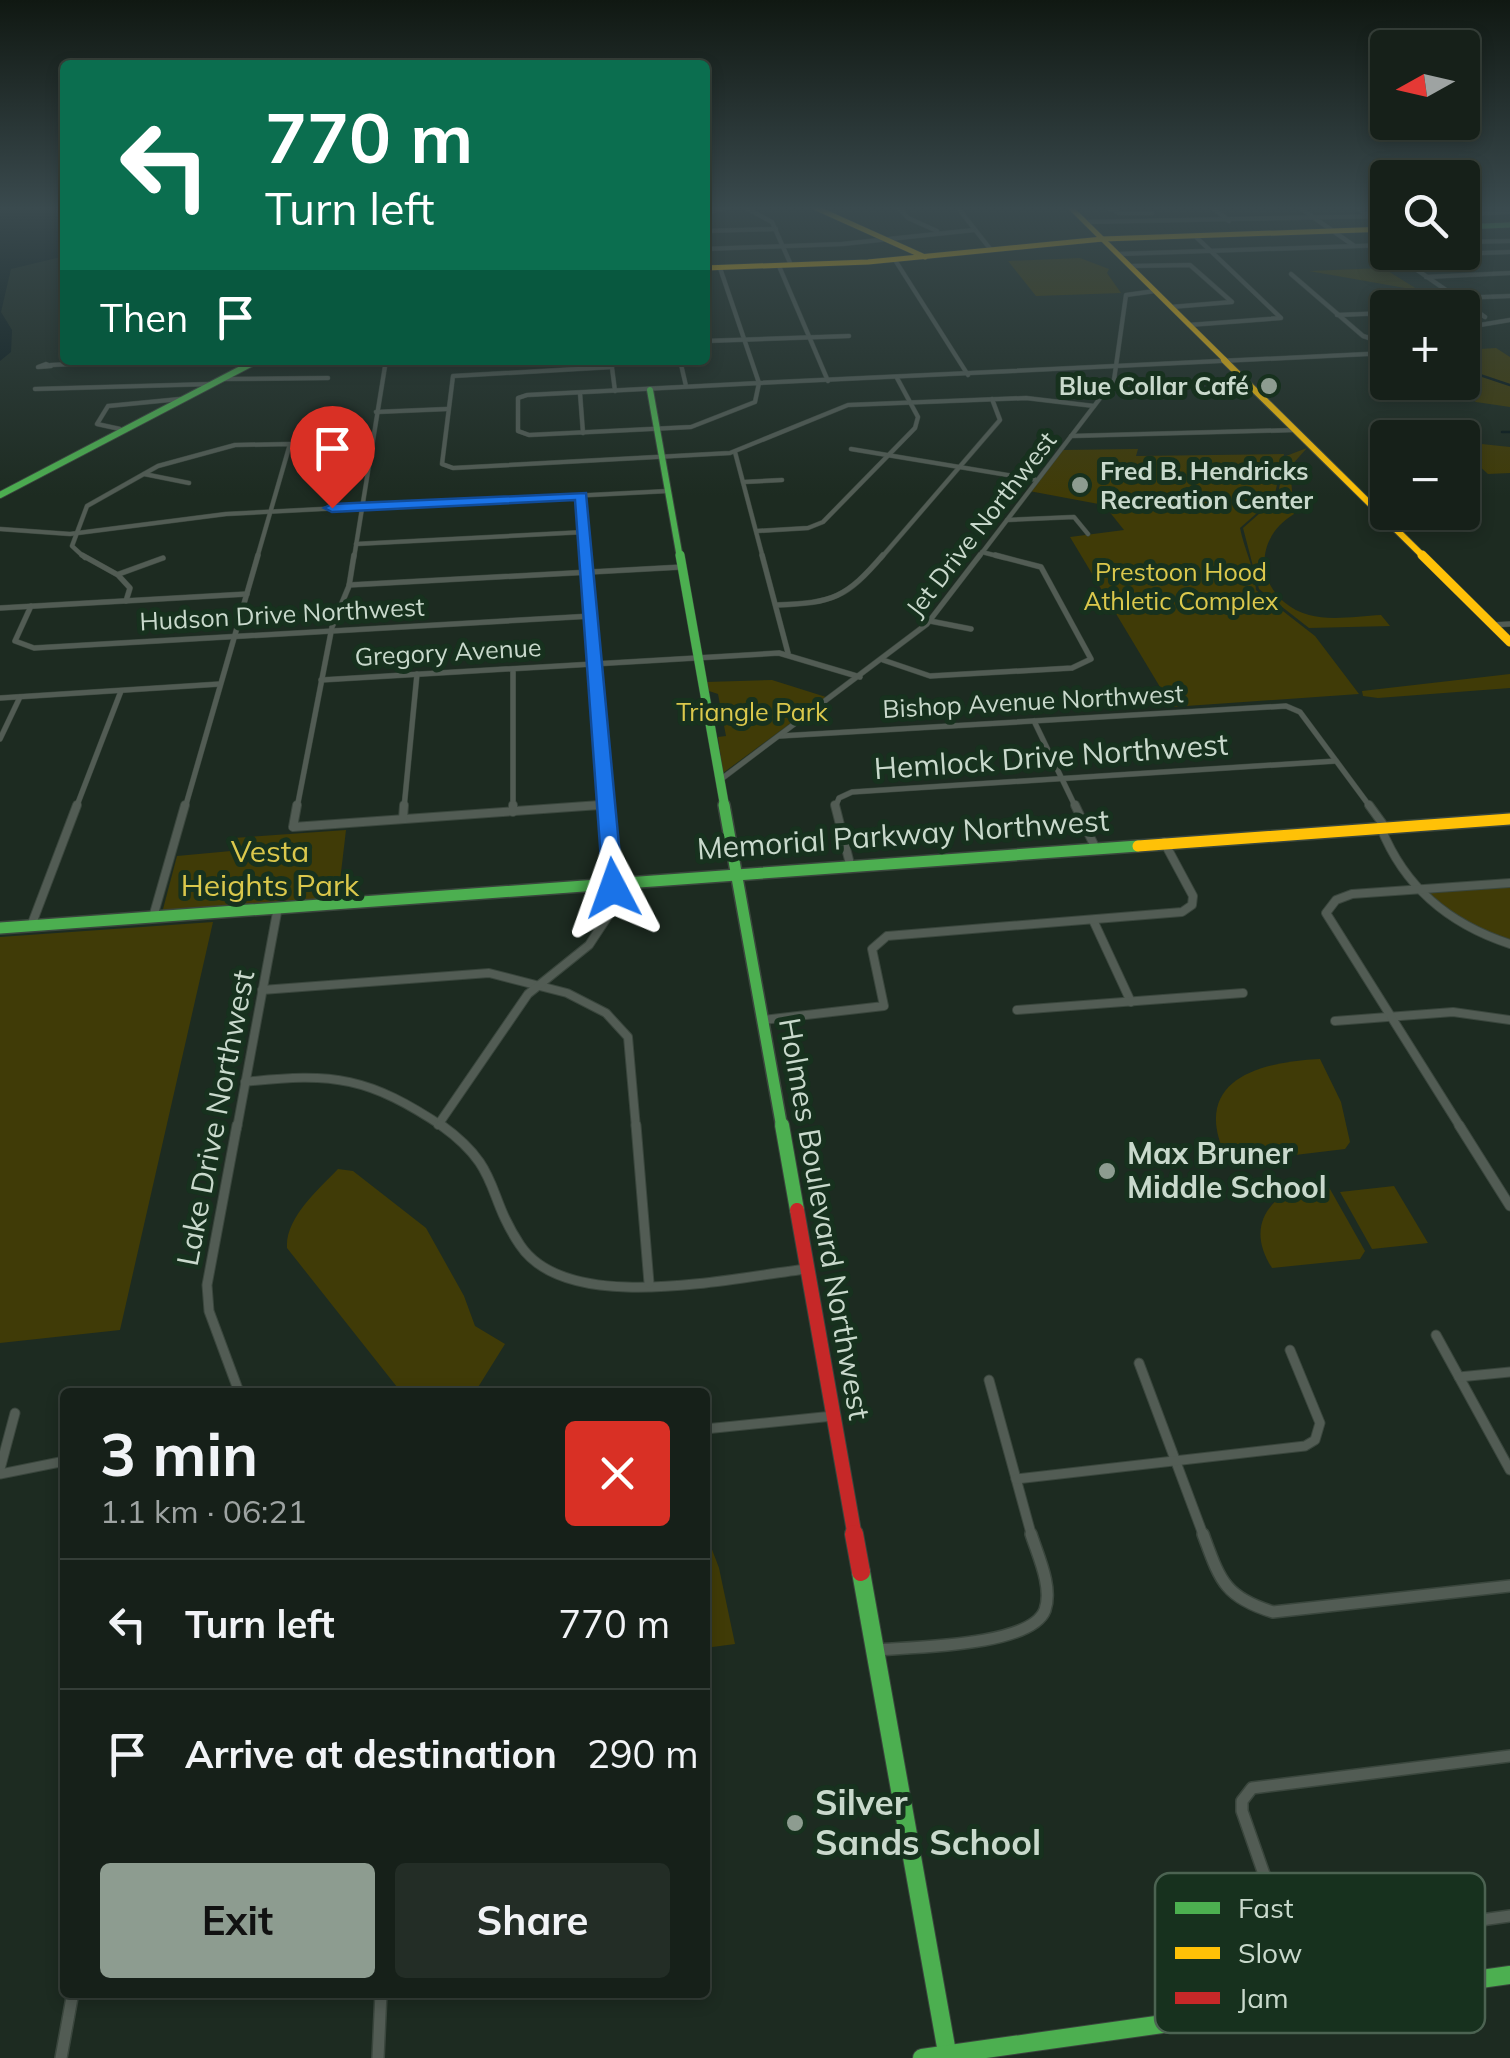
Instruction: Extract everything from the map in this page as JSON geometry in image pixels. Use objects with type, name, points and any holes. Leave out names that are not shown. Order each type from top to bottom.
[{"type":"street","points":[[732,304],[744,340],[759,384],[762,393],[752,403],[696,426],[583,433],[518,431],[520,397],[686,386],[759,384],[1228,363],[1370,354]]},
{"type":"street","points":[[798,304],[828,381]]},
{"type":"street","points":[[924,304],[968,375]]},
{"type":"street","name":"Jet Drive Northwest","points":[[720,780],[930,621],[1094,406],[1118,367],[1125,304]]},
{"type":"street","points":[[1169,304],[1510,642]]},
{"type":"street","points":[[1172,307],[1208,304]]},
{"type":"street","points":[[1189,325],[1280,320],[1263,304]]},
{"type":"street","points":[[1323,304],[1370,339]]},
{"type":"street","points":[[1480,313],[1485,317]]},
{"type":"street","points":[[1337,315],[1370,314]]},
{"type":"street","points":[[1480,325],[1510,320]]},
{"type":"street","points":[[710,342],[848,336]]},
{"type":"street","points":[[51,365],[60,365]]},
{"type":"street","points":[[0,495],[248,365]]},
{"type":"street","points":[[385,365],[350,585],[331,630],[293,827],[606,805]]},
{"type":"street","points":[[612,365],[615,391]]},
{"type":"street","points":[[681,365],[686,386]]},
{"type":"street","points":[[612,368],[450,378],[442,464],[447,468],[735,452],[832,409],[910,402],[1032,398],[1094,406]]},
{"type":"street","points":[[35,389],[328,378]]},
{"type":"street","points":[[757,531],[808,528],[823,522],[916,426],[898,378]]},
{"type":"street","name":"Holmes Boulevard Northwest","points":[[650,390],[948,2056]]},
{"type":"street","points":[[580,392],[583,433]]},
{"type":"street","points":[[777,605],[834,600],[852,591],[1000,420],[992,399]]},
{"type":"street","points":[[120,430],[98,424],[108,406],[180,400]]},
{"type":"street","points":[[376,412],[447,409]]},
{"type":"street","points":[[1071,436],[1295,430]]},
{"type":"street","points":[[126,601],[129,585],[119,574],[77,553],[72,546],[87,506],[144,474],[201,450],[290,444],[154,916]]},
{"type":"street","points":[[850,449],[1037,480]]},
{"type":"street","points":[[735,452],[788,654],[860,677]]},
{"type":"street","points":[[144,474],[189,483]]},
{"type":"street","points":[[743,482],[782,480]]},
{"type":"street","points":[[0,529],[74,534],[271,511],[668,491]]},
{"type":"street","points":[[438,1125],[528,994],[599,934],[612,910],[581,496]]},
{"type":"street","points":[[1006,520],[1074,518],[1088,534]]},
{"type":"street","points":[[356,544],[584,532]]},
{"type":"street","points":[[883,660],[937,676],[1072,668],[1092,659],[1041,567],[982,552]]},
{"type":"street","points":[[119,574],[162,558]]},
{"type":"street","points":[[350,585],[682,567]]},
{"type":"street","points":[[0,608],[246,594]]},
{"type":"street","name":"Hudson Drive Northwest","points":[[32,606],[15,641],[27,648],[592,616]]},
{"type":"street","points":[[930,621],[970,629]]},
{"type":"street","points":[[1492,625],[1510,624]]},
{"type":"street","name":"Gregory Avenue","points":[[321,680],[788,654]]},
{"type":"street","points":[[513,668],[513,812]]},
{"type":"street","points":[[403,820],[418,674]]},
{"type":"street","points":[[0,698],[220,684]]},
{"type":"street","points":[[31,926],[121,690]]},
{"type":"street","points":[[0,740],[20,697]]},
{"type":"street","name":"Bishop Avenue Northwest","points":[[780,736],[1288,706],[1300,712],[1336,761]]},
{"type":"street","points":[[1034,721],[1095,847]]},
{"type":"street","points":[[1336,761],[1383,827],[1386,844],[1420,889],[1458,924],[1510,944]]},
{"type":"street","name":"Hemlock Drive Northwest","points":[[850,864],[835,806],[844,795],[1336,761]]},
{"type":"street","name":"Memorial Parkway Northwest","points":[[0,928],[1510,819]]},
{"type":"street","points":[[763,1020],[884,1006],[872,948],[888,936],[1174,914],[1192,905],[1193,896],[1164,842]]},
{"type":"street","points":[[1510,883],[1347,895],[1331,904],[1326,914],[1510,1206]]},
{"type":"street","name":"Lake Drive Northwest","points":[[233,1388],[209,1311],[207,1285],[278,907]]},
{"type":"street","points":[[1093,920],[1131,1002]]},
{"type":"street","points":[[262,990],[479,973],[540,985],[611,1014],[626,1031],[649,1283]]},
{"type":"street","points":[[1017,1010],[1244,993]]},
{"type":"street","points":[[1334,1022],[1452,1012],[1510,1020]]},
{"type":"street","points":[[245,1082],[341,1078],[378,1090],[438,1125],[483,1162],[510,1231],[536,1264],[578,1282],[610,1286],[807,1268]]},
{"type":"street","points":[[1436,1335],[1510,1470]]},
{"type":"street","points":[[1016,1479],[1298,1449],[1315,1440],[1320,1423],[1290,1350]]},
{"type":"street","points":[[1139,1363],[1220,1579],[1248,1607],[1274,1612],[1510,1586]]},
{"type":"street","points":[[1459,1377],[1510,1372]]},
{"type":"street","points":[[875,1650],[1018,1634],[1041,1618],[1046,1587],[988,1380]]},
{"type":"street","points":[[15,1413],[0,1472],[60,1462]]},
{"type":"street","points":[[710,1428],[834,1416]]},
{"type":"street","points":[[1264,1873],[1242,1811],[1246,1793],[1252,1788],[1510,1756]]},
{"type":"street","points":[[1485,1920],[1510,1916]]},
{"type":"street","points":[[1485,1979],[1510,1975]]},
{"type":"street","points":[[60,2058],[72,1998]]},
{"type":"street","points":[[378,2058],[381,1998]]},
{"type":"street","points":[[922,2058],[1155,2026]]},
{"type":"green space","points":[[1496,348],[1510,357],[1510,407],[1472,400],[1480,400],[1480,349]]},
{"type":"green space","points":[[1480,444],[1510,447],[1510,473],[1488,474],[1480,467]]},
{"type":"green space","points":[[1307,448],[1290,467],[1294,514],[1279,526],[1265,554],[1270,584],[1292,608],[1309,615],[1381,615],[1390,626],[1309,628],[1259,589],[1243,528],[1277,498],[1286,456]]},
{"type":"green space","name":"Prestoon Hood Athletic Complex","points":[[1138,449],[1136,456],[1284,454],[1274,498],[1240,528],[1256,590],[1315,636],[1359,694],[1172,707],[1070,537],[1124,530],[1104,505],[1029,491],[1060,450]]},
{"type":"green space","points":[[1510,674],[1510,688],[1378,698],[1363,696],[1362,691]]},
{"type":"green space","name":"Triangle Park","points":[[772,680],[826,697],[723,773],[718,737],[726,736],[718,694],[709,691],[706,682]]},
{"type":"green space","name":"Vesta Heights Park","points":[[346,830],[338,898],[162,913],[177,856],[231,851],[234,838]]},
{"type":"green space","points":[[1510,886],[1510,942],[1456,921],[1428,893]]},
{"type":"green space","points":[[213,922],[120,1330],[0,1343],[0,937]]},
{"type":"green space","points":[[1320,1059],[1341,1102],[1350,1142],[1345,1149],[1229,1163],[1218,1136],[1216,1113],[1222,1096],[1234,1082],[1272,1065]]},
{"type":"green space","points":[[338,1169],[353,1171],[426,1228],[464,1296],[475,1326],[505,1344],[478,1388],[398,1388],[287,1248],[291,1226]]},
{"type":"green space","points":[[1326,1182],[1365,1251],[1360,1259],[1272,1268],[1260,1235],[1269,1208],[1293,1190]]},
{"type":"green space","points":[[1394,1186],[1428,1243],[1372,1249],[1340,1192]]},
{"type":"green space","points":[[710,1544],[719,1568],[735,1644],[710,1647]]},
{"type":"shaded area","points":[[0,304],[3,304],[1,312],[12,330],[11,352],[0,361]]},
{"type":"waterway","points":[[1480,375],[1510,385]]},
{"type":"waterway","points":[[1502,432],[1510,432]]},
{"type":"traffic: fast","points":[[0,495],[248,365]]},
{"type":"traffic: fast","points":[[650,390],[797,1210]]},
{"type":"traffic: fast","points":[[0,928],[1138,846]]},
{"type":"traffic: fast","points":[[861,1572],[948,2058]]},
{"type":"traffic: fast","points":[[1485,1979],[1510,1975]]},
{"type":"traffic: fast","points":[[922,2058],[1155,2025]]},
{"type":"traffic: slow","points":[[1168,304],[1510,642]]},
{"type":"traffic: slow","points":[[1138,846],[1510,819]]},
{"type":"traffic: jam","points":[[797,1210],[861,1572]]},
{"type":"place","name":"Blue Collar Café","points":[[1269,386]]},
{"type":"place","name":"Fred B. Hendricks Recreation Center","points":[[1080,485]]},
{"type":"place","name":"Max Bruner Middle School","points":[[1107,1171]]},
{"type":"place","name":"Silver Sands School","points":[[795,1823]]},
{"type":"route","points":[[332,508],[581,496],[613,888]]}]
